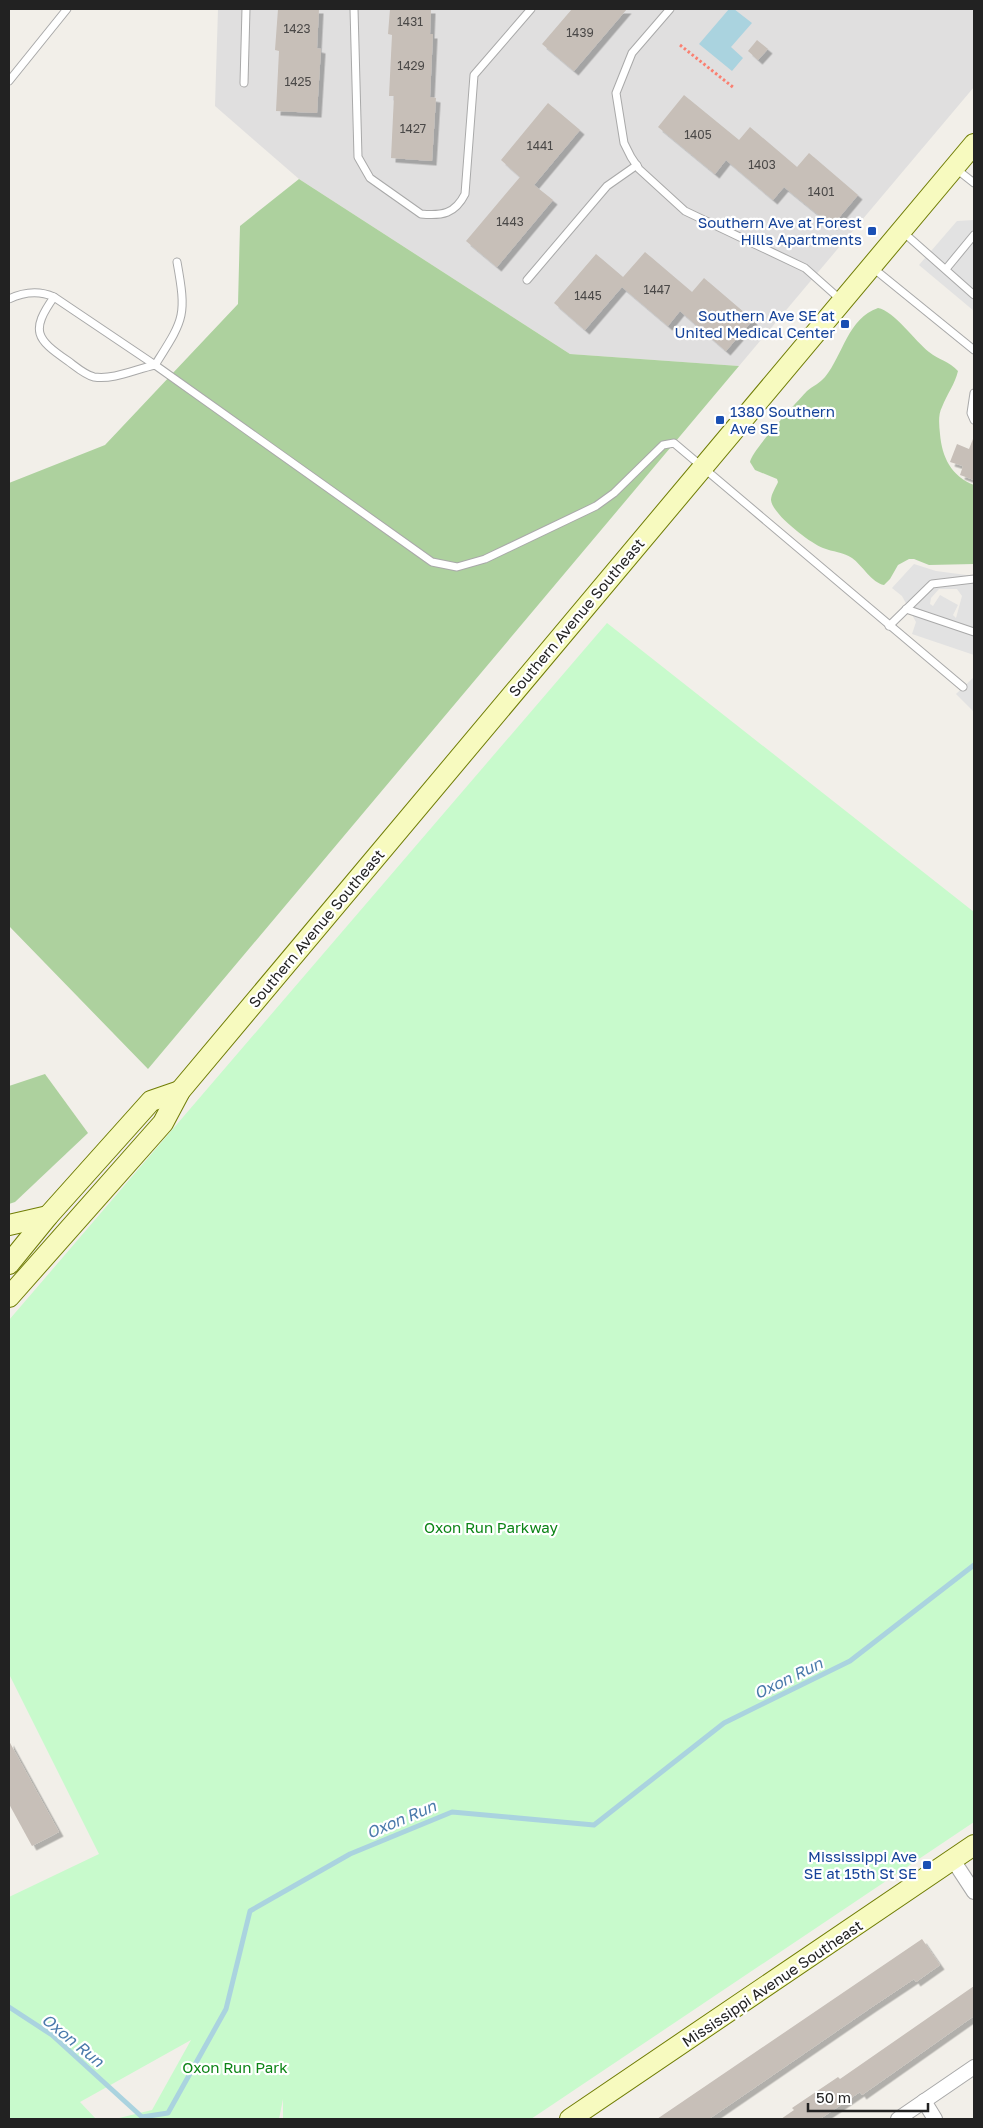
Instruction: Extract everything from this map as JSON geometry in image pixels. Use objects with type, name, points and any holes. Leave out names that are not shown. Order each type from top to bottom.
[{"type":"main road","name":"Southern Avenue Southeast","points":[[11,1291],[39,1264],[163,1124],[180,1091],[702,466],[974,144]]},
{"type":"main road","points":[[39,1264],[12,1252],[48,1216],[151,1101],[180,1091]]},
{"type":"main road","points":[[9,1225],[48,1216]]},
{"type":"main road","name":"Mississippi Avenue Southeast","points":[[570,2119],[974,1845]]},
{"type":"street","points":[[952,1860],[974,1892]]},
{"type":"street","points":[[898,2119],[974,2067]]},
{"type":"street","points":[[924,2102],[935,2119]]},
{"type":"lane","points":[[9,81],[67,9]]},
{"type":"lane","points":[[244,83],[246,9]]},
{"type":"lane","points":[[354,9],[358,158],[370,178],[421,214],[430,215],[448,213],[460,205],[465,194],[474,75],[531,9]]},
{"type":"lane","points":[[670,9],[632,53],[616,93],[624,143],[637,165],[685,210],[805,268],[842,301]]},
{"type":"lane","points":[[527,280],[606,186],[637,165]]},
{"type":"lane","points":[[954,168],[974,183]]},
{"type":"lane","points":[[901,230],[974,295]]},
{"type":"lane","points":[[946,269],[974,235]]},
{"type":"lane","points":[[54,297],[41,315],[40,336],[46,345],[76,367],[92,376],[102,377],[155,365],[178,328],[182,317],[182,293],[177,262]]},
{"type":"lane","points":[[871,267],[974,350]]},
{"type":"lane","points":[[9,299],[21,294],[36,292],[54,297],[155,365],[432,562],[457,567],[485,559],[596,506],[614,493],[663,444],[674,443],[963,687]]},
{"type":"lane","points":[[974,393],[971,413],[974,420]]},
{"type":"lane","points":[[889,626],[932,584],[974,579]]},
{"type":"lane","points":[[958,581],[974,585]]},
{"type":"lane","points":[[906,609],[974,632]]},
{"type":"path","points":[[680,45],[734,88]]},
{"type":"shaded area","points":[[218,9],[974,9],[974,87],[739,366],[570,354],[299,179],[215,106]]},
{"type":"shaded area","points":[[974,220],[974,311],[919,265],[957,221]]},
{"type":"shaded area","points":[[914,564],[936,571],[974,576],[974,655],[912,634],[916,622],[902,596],[892,588]],"holes":[[[939,589],[957,589],[962,596],[956,618],[953,615],[958,605],[940,595],[933,606],[930,604],[931,598]]]},
{"type":"shaded area","points":[[974,677],[974,712],[956,694]]},
{"type":"green space","points":[[299,179],[570,354],[739,366],[148,1069],[9,926],[9,483],[105,445],[238,304],[240,226]]},
{"type":"green space","points":[[878,308],[884,310],[897,320],[929,352],[958,371],[940,413],[941,442],[949,465],[959,476],[974,485],[974,564],[929,565],[909,559],[898,565],[884,585],[875,581],[852,558],[817,545],[784,520],[773,506],[771,500],[778,482],[777,479],[755,470],[750,462],[766,437],[807,391],[825,377],[853,328],[868,313]]},
{"type":"green space","name":"Oxon Run Parkway","points":[[607,623],[974,912],[974,1822],[531,2119],[283,2119],[283,2099],[279,2119],[115,2119],[152,2110],[191,2040],[80,2102],[96,2119],[9,2119],[9,1897],[99,1854],[9,1674],[9,1320]]},
{"type":"green space","points":[[45,1074],[88,1133],[15,1202],[9,1204],[9,1086]]},
{"type":"water","points":[[729,9],[734,9],[752,23],[731,47],[743,58],[732,71],[699,44]]},
{"type":"building","points":[[278,9],[319,9],[317,48],[321,49],[317,113],[276,111],[279,51],[275,50]]},
{"type":"building","points":[[390,9],[431,9],[430,34],[433,34],[430,97],[436,98],[432,161],[391,158],[394,96],[389,96],[392,35],[388,34]]},
{"type":"building","points":[[572,9],[627,9],[574,71],[542,44]]},
{"type":"building","points":[[757,40],[768,49],[758,60],[748,51]]},
{"type":"building","points":[[684,95],[739,140],[750,127],[797,167],[809,153],[858,195],[832,226],[784,187],[773,200],[726,160],[715,174],[658,127]]},
{"type":"building","points":[[548,103],[580,130],[534,185],[553,200],[497,267],[466,241],[520,177],[501,160]]},
{"type":"building","points":[[645,252],[692,292],[704,278],[753,320],[726,351],[680,311],[668,326],[622,287],[585,330],[554,303],[596,254],[623,277]]},
{"type":"building","points":[[973,439],[974,480],[960,475],[963,466],[950,462],[957,444],[969,449]]},
{"type":"building","points":[[9,1741],[59,1832],[32,1846],[9,1804]]},
{"type":"building","points":[[922,1939],[940,1965],[916,1982],[914,1979],[709,2119],[657,2119]]},
{"type":"building","points":[[974,1986],[974,2016],[862,2095],[860,2092],[820,2119],[781,2119],[794,2110],[792,2108],[838,2077],[840,2079]]},
{"type":"waterway","name":"Oxon Run","points":[[9,2007],[52,2035],[142,2117],[168,2113],[226,2009],[250,1911],[350,1854],[452,1812],[594,1825],[724,1723],[850,1661],[974,1565]]},
{"type":"place","name":"Southern Ave at Forest Hills Apartments","points":[[872,231]]},
{"type":"place","name":"Southern Ave SE at United Medical Center","points":[[845,324]]},
{"type":"place","name":"1380 Southern Ave SE","points":[[720,420]]},
{"type":"place","name":"Mississippi Ave SE at 15th St SE","points":[[927,1865]]},
{"type":"park label","name":"Oxon Run Park","points":[[235,2067]]}]
